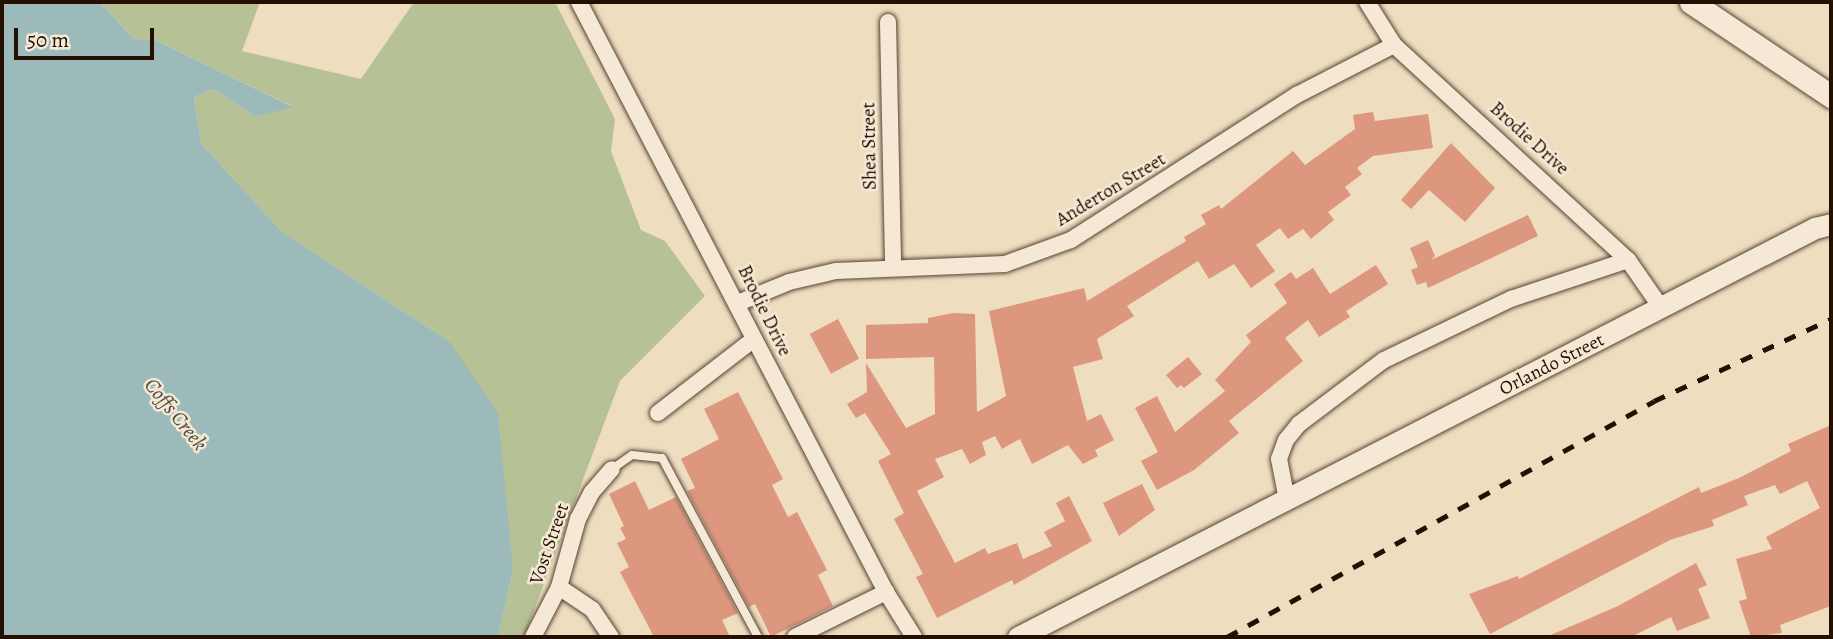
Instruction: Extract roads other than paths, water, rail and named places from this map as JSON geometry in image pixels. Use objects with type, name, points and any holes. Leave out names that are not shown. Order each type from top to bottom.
[{"type":"main road","points":[[1691,2],[1829,96]]},
{"type":"street","name":"Brodie Drive","points":[[579,2],[738,303],[754,339],[886,592],[914,637]]},
{"type":"street","name":"Brodie Drive","points":[[1367,2],[1394,45],[1628,260],[1662,309]]},
{"type":"street","name":"Shea Street","points":[[888,22],[893,268]]},
{"type":"street","name":"Anderton Street","points":[[738,303],[789,282],[836,271],[1005,264],[1071,240],[1297,95],[1394,45]]},
{"type":"street","name":"Orlando Street","points":[[1018,637],[1823,226],[1831,214]]},
{"type":"street","points":[[1287,500],[1279,468],[1286,440],[1299,424],[1384,360],[1511,299],[1628,260]]},
{"type":"street","points":[[658,413],[754,339]]},
{"type":"street","name":"Vost Street","points":[[533,637],[559,587],[578,519],[592,492],[612,468]]},
{"type":"street","points":[[559,587],[592,608],[611,637]]},
{"type":"street","points":[[795,637],[886,592]]},
{"type":"lane","points":[[612,468],[632,455],[662,458],[758,637]]},
{"type":"water","name":"Coffs Creek","points":[[2,2],[99,2],[134,39],[155,40],[293,107],[255,117],[214,89],[194,97],[201,143],[281,231],[449,341],[498,413],[513,570],[498,637],[2,637]]},
{"type":"railway","points":[[1227,637],[1654,401],[1831,319]]}]
